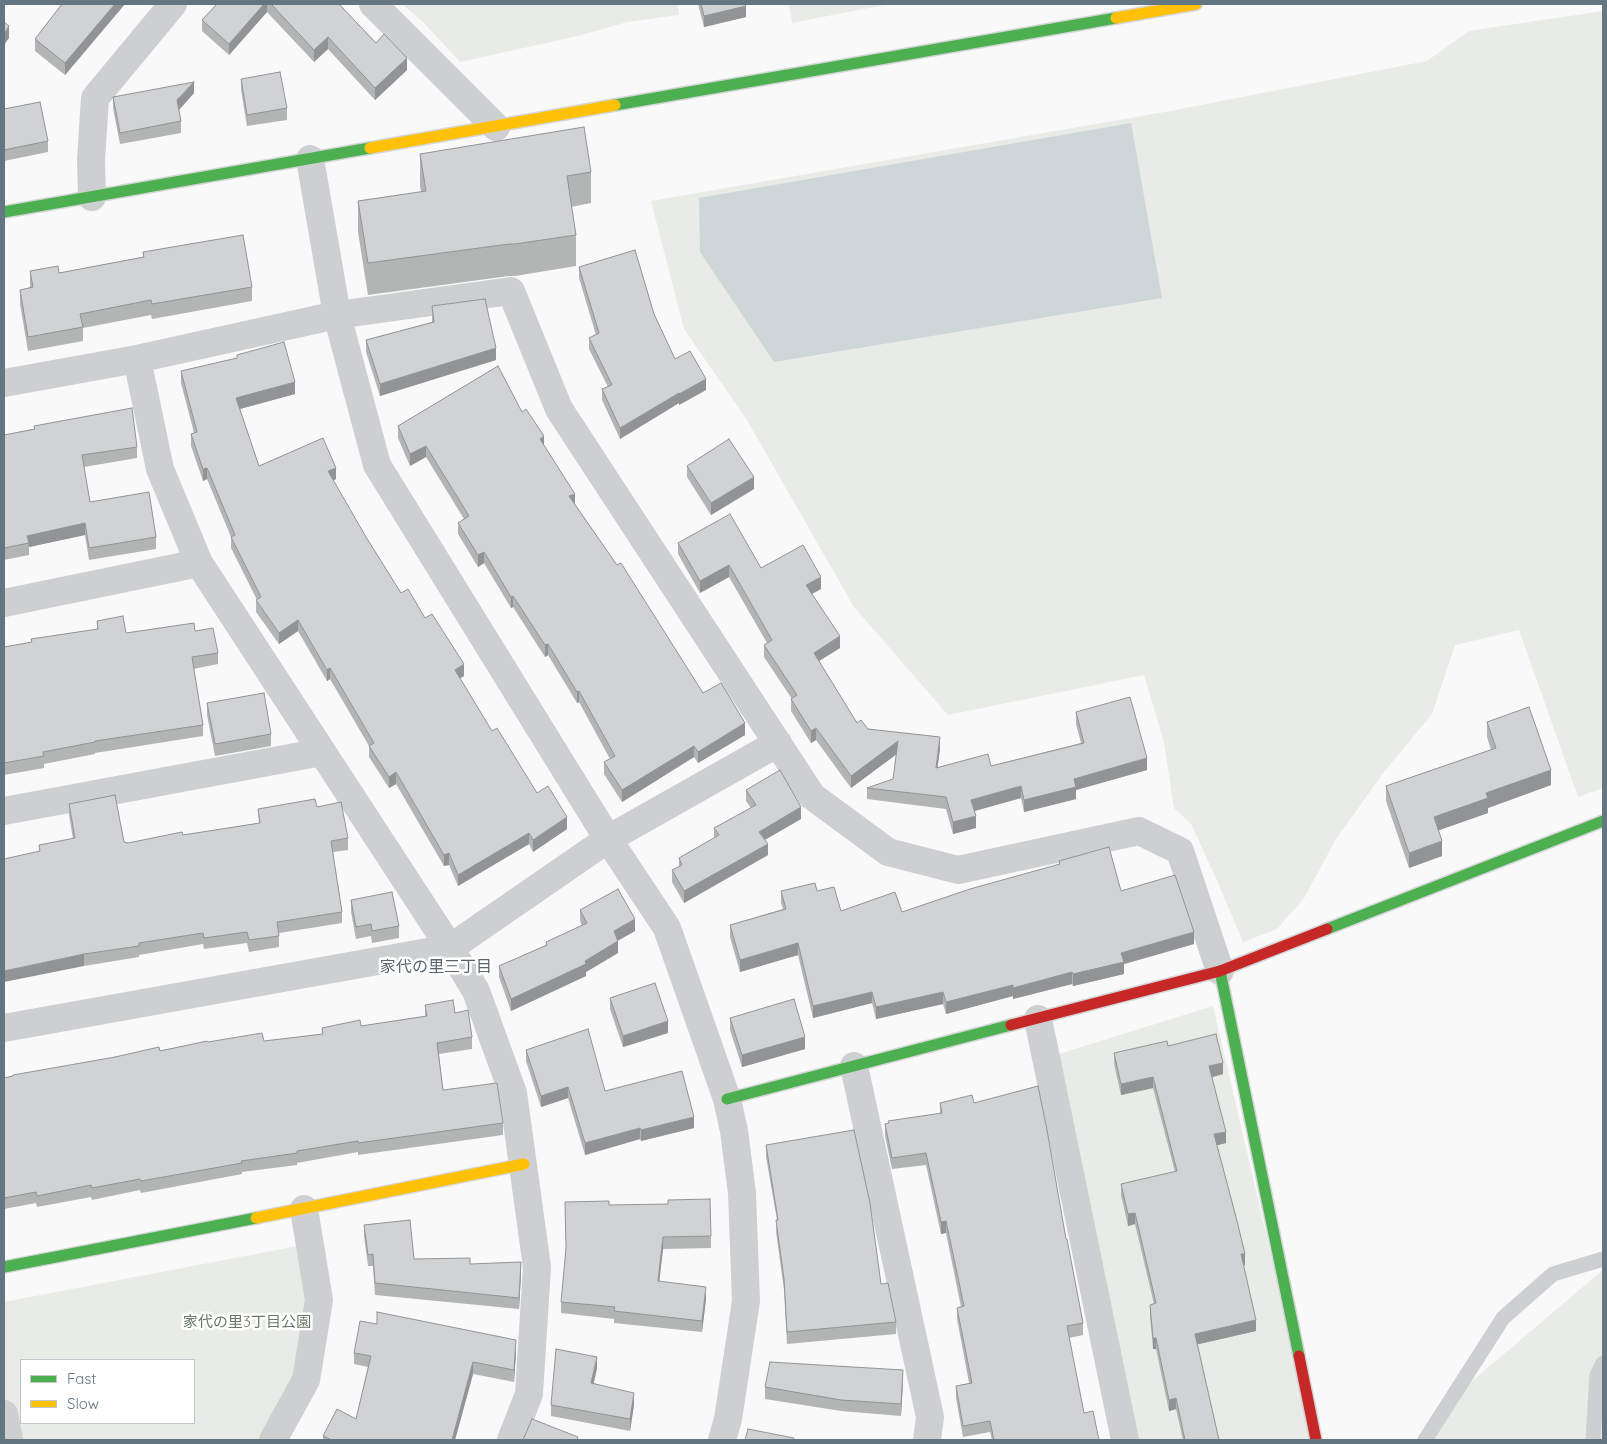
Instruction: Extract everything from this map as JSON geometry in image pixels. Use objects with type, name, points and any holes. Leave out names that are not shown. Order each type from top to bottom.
[{"type":"street","points":[[92,197],[91,160],[95,98],[173,4]]},
{"type":"street","points":[[373,4],[496,127]]},
{"type":"street","points":[[4,212],[1196,4]]},
{"type":"street","points":[[310,159],[338,315],[377,465],[608,839],[667,928],[727,1099],[734,1131],[742,1193],[746,1300],[728,1418],[722,1440]]},
{"type":"street","points":[[4,383],[137,358],[338,315],[512,291],[558,409],[812,796],[888,852],[958,870],[1139,831],[1180,851],[1220,971],[1316,1440]]},
{"type":"street","points":[[137,358],[160,469],[199,563],[450,948],[476,992],[513,1093],[537,1266],[529,1394],[511,1440]]},
{"type":"street","points":[[4,603],[199,563]]},
{"type":"street","points":[[4,1028],[450,948],[608,839],[778,743]]},
{"type":"street","points":[[4,811],[322,752]]},
{"type":"street","points":[[727,1099],[1220,971],[1603,821]]},
{"type":"street","points":[[1038,1019],[1125,1440]]},
{"type":"street","points":[[854,1066],[930,1417],[927,1440]]},
{"type":"street","points":[[4,1267],[524,1164]]},
{"type":"street","points":[[273,1440],[306,1380],[319,1300],[304,1209]]},
{"type":"street","points":[[4,1414],[9,1440]]},
{"type":"lane","points":[[1425,1440],[1503,1318],[1553,1274],[1603,1259]]},
{"type":"lane","points":[[1593,1440],[1597,1375],[1603,1363]]},
{"type":"green space","points":[[402,4],[678,4],[679,15],[627,22],[578,36],[460,62],[424,23]]},
{"type":"green space","points":[[789,4],[889,4],[792,23]]},
{"type":"green space","points":[[1603,11],[1603,788],[1578,797],[1519,630],[1455,645],[1432,714],[1384,772],[1336,839],[1304,898],[1277,929],[1243,942],[1191,824],[1174,808],[1164,742],[1144,675],[948,715],[854,607],[747,420],[684,329],[651,201],[1165,112],[1427,61],[1469,31]]},
{"type":"green space","points":[[1213,1006],[1314,1440],[1126,1440],[1046,1058]]},
{"type":"green space","name":"家代の里3丁目公園","points":[[303,1245],[319,1295],[301,1379],[269,1440],[9,1440],[4,1414],[4,1302]]},
{"type":"green space","points":[[1603,1270],[1603,1440],[1434,1440],[1440,1408]]},
{"type":"shaded area","points":[[1131,123],[1162,298],[774,362],[700,252],[699,198]]},
{"type":"building","points":[[62,4],[115,4],[65,63],[35,39]]},
{"type":"building","points":[[217,4],[264,4],[229,44],[202,20]]},
{"type":"building","points":[[271,4],[339,4],[376,43],[384,34],[407,58],[375,88],[328,37],[314,50]]},
{"type":"building","points":[[701,4],[745,4],[746,6],[704,16]]},
{"type":"building","points":[[4,22],[9,26],[4,34]]},
{"type":"building","points":[[280,72],[287,108],[247,115],[241,79]]},
{"type":"building","points":[[194,82],[177,100],[181,121],[120,133],[113,97]]},
{"type":"building","points":[[40,102],[48,141],[4,150],[4,109]]},
{"type":"building","points":[[584,127],[591,172],[567,176],[576,235],[368,263],[358,201],[426,191],[420,154]]},
{"type":"building","points":[[243,235],[252,287],[152,304],[151,300],[80,314],[83,327],[28,337],[20,290],[33,287],[30,271],[58,266],[59,273],[144,257],[143,252]]},
{"type":"building","points":[[635,250],[654,314],[675,359],[690,351],[706,379],[620,428],[602,389],[612,385],[589,338],[599,333],[579,267]]},
{"type":"building","points":[[485,299],[496,348],[380,384],[366,340],[434,322],[432,306]]},
{"type":"building","points":[[284,342],[295,382],[236,398],[259,466],[323,438],[336,468],[328,471],[401,593],[408,589],[425,618],[432,614],[464,664],[455,670],[492,731],[497,728],[537,793],[548,786],[567,817],[533,840],[529,833],[458,875],[449,853],[444,855],[396,772],[389,777],[369,746],[374,743],[330,668],[327,670],[298,620],[279,633],[256,600],[261,597],[231,537],[235,535],[207,468],[203,469],[191,434],[197,432],[181,371],[237,358],[237,355]]},
{"type":"building","points":[[498,366],[522,412],[526,409],[544,436],[540,439],[575,494],[569,496],[617,565],[621,563],[703,693],[721,683],[745,723],[698,752],[694,746],[622,790],[604,762],[615,756],[579,691],[577,692],[548,644],[545,645],[513,596],[511,597],[484,552],[478,555],[458,523],[469,516],[426,446],[410,454],[398,426]]},
{"type":"building","points":[[132,408],[137,447],[82,455],[90,502],[149,492],[156,537],[89,548],[85,523],[27,536],[29,543],[4,548],[4,435],[35,429],[34,426]]},
{"type":"building","points":[[729,439],[754,477],[711,503],[687,466]]},
{"type":"building","points":[[730,514],[761,568],[803,545],[821,577],[806,585],[840,636],[814,653],[857,723],[861,720],[868,729],[940,737],[936,768],[988,754],[991,766],[1084,743],[1076,712],[1130,697],[1147,758],[1074,779],[1076,787],[1024,800],[1021,786],[971,800],[976,816],[953,822],[946,797],[867,788],[893,779],[898,741],[851,776],[816,728],[811,731],[791,699],[797,695],[764,645],[772,640],[729,565],[700,581],[678,543]]},
{"type":"building","points":[[123,616],[126,633],[194,623],[195,631],[213,628],[218,653],[192,657],[203,725],[95,741],[43,752],[44,756],[4,763],[4,647],[32,642],[31,639],[98,629],[97,621]]},
{"type":"building","points":[[264,693],[271,734],[215,744],[207,703]]},
{"type":"building","points":[[1529,707],[1551,770],[1486,793],[1488,798],[1434,817],[1442,841],[1409,853],[1386,786],[1496,748],[1487,722]]},
{"type":"building","points":[[780,770],[801,807],[759,832],[768,844],[684,891],[672,870],[682,865],[679,858],[719,835],[714,828],[756,805],[746,790]]},
{"type":"building","points":[[115,795],[124,842],[128,843],[182,832],[183,835],[260,823],[258,809],[315,799],[317,807],[341,802],[348,838],[331,841],[342,912],[277,922],[279,936],[249,940],[247,932],[204,938],[203,933],[139,943],[139,946],[84,954],[4,971],[4,859],[40,851],[39,845],[75,838],[69,804]]},
{"type":"building","points":[[1109,847],[1121,891],[1175,875],[1194,932],[1121,953],[1124,962],[1073,974],[1072,972],[1013,988],[1013,985],[946,1002],[943,992],[876,1007],[872,992],[813,1006],[798,943],[740,960],[730,925],[786,909],[781,891],[815,883],[817,891],[834,887],[841,911],[895,892],[902,912],[970,889],[1060,864],[1059,861]]},
{"type":"building","points":[[618,889],[635,919],[614,931],[618,941],[585,961],[586,964],[511,999],[499,966],[547,945],[546,942],[587,923],[580,910]]},
{"type":"building","points":[[392,892],[399,926],[372,931],[371,924],[356,927],[351,900]]},
{"type":"building","points":[[655,983],[668,1021],[623,1036],[610,998]]},
{"type":"building","points":[[794,999],[805,1037],[742,1055],[730,1018]]},
{"type":"building","points":[[453,1000],[455,1013],[468,1010],[472,1037],[437,1043],[443,1090],[497,1083],[503,1123],[358,1143],[358,1141],[297,1151],[297,1153],[241,1161],[242,1163],[141,1181],[140,1179],[92,1188],[91,1185],[37,1196],[36,1192],[4,1198],[4,1078],[159,1047],[160,1051],[207,1041],[262,1033],[264,1041],[323,1034],[322,1028],[360,1020],[361,1026],[427,1016],[425,1005]]},
{"type":"building","points":[[588,1029],[605,1091],[682,1071],[694,1117],[641,1130],[640,1128],[585,1143],[568,1087],[541,1096],[526,1050]]},
{"type":"building","points":[[1216,1034],[1223,1063],[1209,1066],[1226,1132],[1214,1134],[1245,1254],[1241,1254],[1256,1320],[1195,1334],[1219,1440],[1185,1440],[1176,1398],[1169,1400],[1156,1338],[1153,1338],[1150,1305],[1156,1303],[1135,1213],[1128,1214],[1121,1184],[1177,1171],[1153,1077],[1121,1084],[1114,1053],[1167,1041],[1168,1046]]},
{"type":"building","points":[[1038,1086],[1083,1323],[1067,1326],[1084,1413],[1093,1411],[1099,1440],[994,1440],[990,1421],[963,1426],[956,1386],[972,1383],[957,1308],[964,1306],[946,1221],[941,1222],[926,1153],[892,1158],[885,1124],[889,1123],[888,1121],[942,1113],[940,1103],[972,1095],[974,1103]]},
{"type":"building","points":[[854,1130],[870,1203],[881,1284],[888,1283],[896,1322],[787,1332],[784,1279],[776,1220],[778,1220],[766,1145]]},
{"type":"building","points":[[710,1199],[711,1236],[663,1237],[658,1281],[706,1287],[702,1321],[614,1311],[615,1307],[561,1302],[566,1248],[565,1202],[609,1201],[609,1205],[668,1204],[668,1200]]},
{"type":"building","points":[[410,1220],[414,1259],[470,1258],[470,1264],[521,1262],[519,1298],[375,1283],[373,1254],[368,1255],[364,1225]]},
{"type":"building","points":[[377,1312],[516,1340],[514,1370],[473,1362],[452,1440],[332,1440],[323,1436],[337,1409],[356,1419],[371,1356],[354,1353],[360,1321],[377,1324]]},
{"type":"building","points":[[556,1349],[597,1357],[591,1383],[634,1393],[630,1419],[551,1405]]},
{"type":"building","points":[[770,1362],[903,1370],[901,1404],[841,1400],[765,1387]]},
{"type":"building","points":[[532,1419],[578,1437],[577,1440],[523,1440]]},
{"type":"building","points":[[748,1429],[794,1438],[794,1440],[745,1440]]},
{"type":"traffic: fast","points":[[615,105],[1116,18]]},
{"type":"traffic: fast","points":[[4,212],[370,148]]},
{"type":"traffic: fast","points":[[1327,929],[1603,821]]},
{"type":"traffic: fast","points":[[1220,971],[1299,1356]]},
{"type":"traffic: fast","points":[[727,1099],[1011,1025]]},
{"type":"traffic: fast","points":[[4,1267],[256,1218]]},
{"type":"traffic: slow","points":[[1116,18],[1196,4]]},
{"type":"traffic: slow","points":[[370,148],[615,105]]},
{"type":"traffic: slow","points":[[256,1218],[524,1164]]},
{"type":"traffic: jam","points":[[1011,1025],[1220,971],[1327,929]]},
{"type":"traffic: jam","points":[[1299,1356],[1316,1440]]},
{"type":"district","name":"家代の里三丁目","points":[[436,967]]}]
